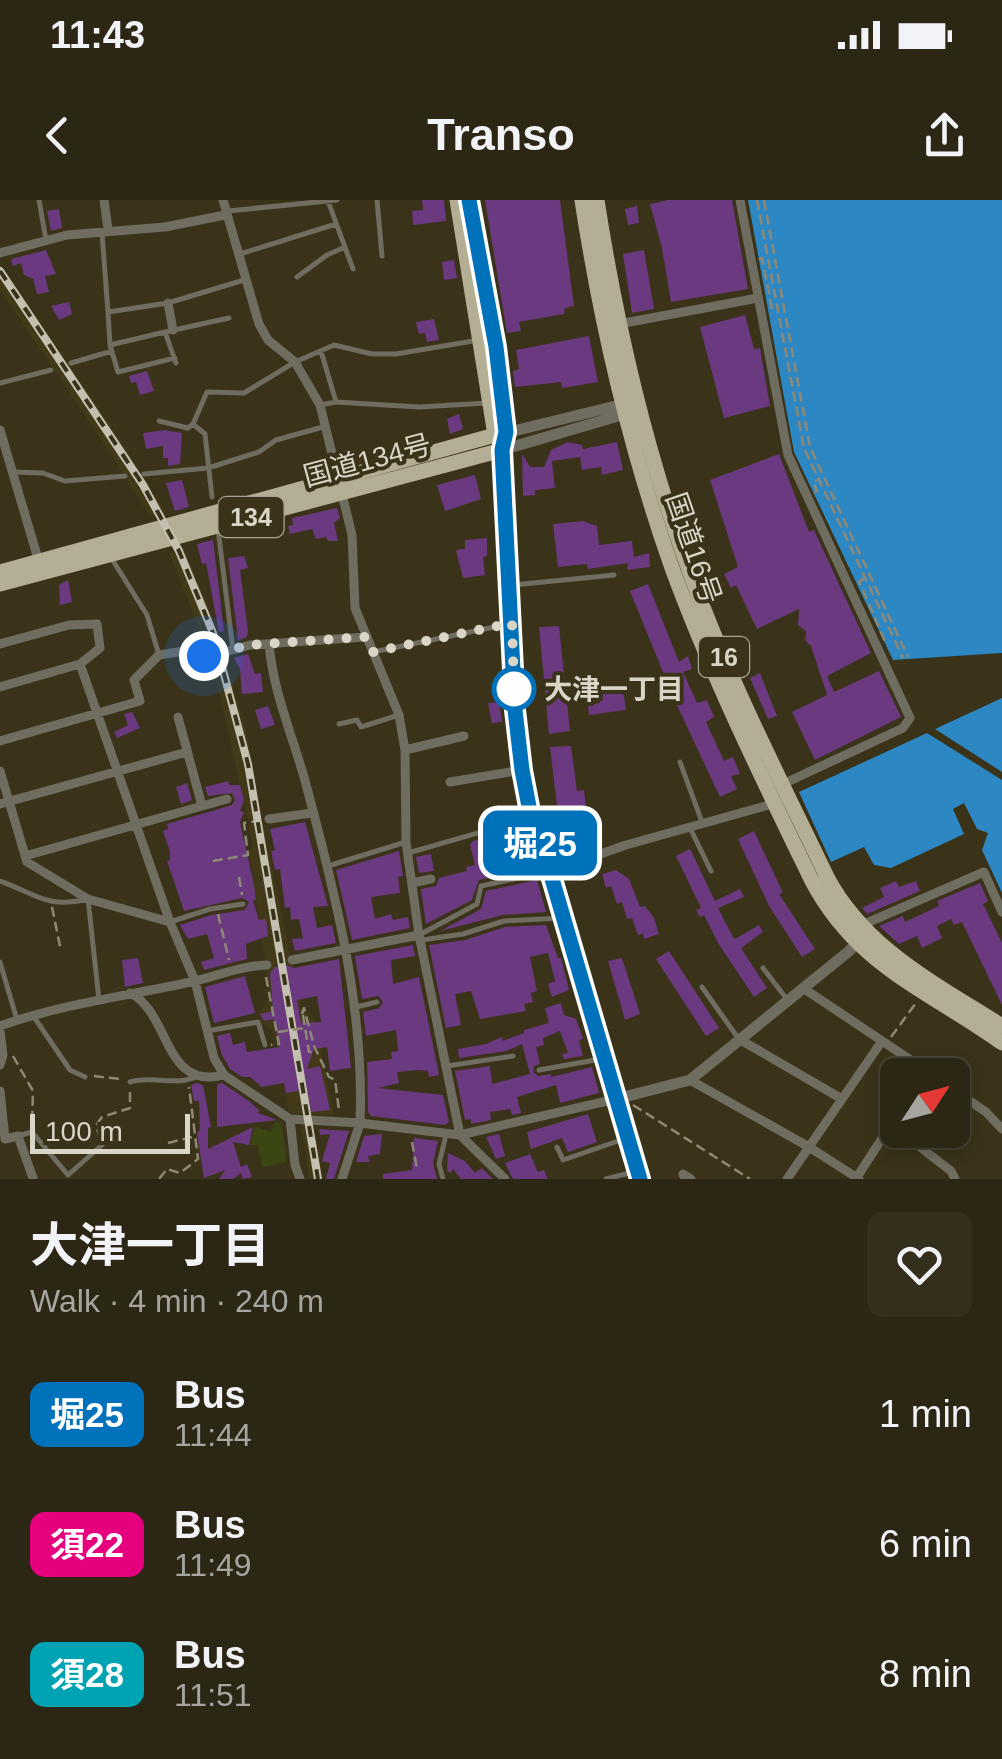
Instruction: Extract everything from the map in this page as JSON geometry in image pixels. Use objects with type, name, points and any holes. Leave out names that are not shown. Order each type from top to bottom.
[{"type":"highway","points":[[457,200],[491,402],[501,439]]},
{"type":"highway","points":[[469,200],[496,347],[501,439]]},
{"type":"highway","name":"国道16号","points":[[582,200],[600,306],[659,528],[687,606],[817,890],[856,944],[886,970],[1002,1043]]},
{"type":"highway","name":"国道16号","points":[[597,200],[619,324],[628,407],[700,599],[832,888],[860,926],[898,960],[1002,1026]]},
{"type":"highway","name":"国道134号","points":[[0,584],[40,567],[501,439]]},
{"type":"highway","name":"国道134号","points":[[0,572],[109,555],[217,526],[340,485]]},
{"type":"main road","points":[[501,439],[522,770],[531,817],[604,1058],[623,1101],[638,1175]]},
{"type":"street","points":[[104,200],[105,230]]},
{"type":"street","points":[[550,872],[776,805],[783,784],[903,728],[910,718],[788,455],[740,200]]},
{"type":"street","points":[[0,253],[105,230],[165,226],[225,209],[259,324],[268,340],[294,362],[320,405],[352,535],[354,608],[399,715],[405,750],[407,848],[419,938],[460,1135],[505,1179]]},
{"type":"street","points":[[619,324],[758,298]]},
{"type":"street","points":[[168,302],[169,331]]},
{"type":"street","points":[[501,439],[628,407]]},
{"type":"street","points":[[0,430],[40,567]]},
{"type":"street","points":[[0,644],[69,624],[97,624],[100,648],[80,664],[0,687]]},
{"type":"street","points":[[0,741],[140,701],[134,680],[159,655],[184,651],[204,656],[270,644],[365,637]]},
{"type":"street","points":[[270,644],[272,672],[326,867],[354,1008],[362,1074],[360,1123],[342,1179]]},
{"type":"street","points":[[80,664],[170,922],[195,981],[214,1058],[224,1075],[290,1119],[340,1120],[460,1135],[623,1101],[690,1080],[856,944],[860,926],[984,872],[1002,912]]},
{"type":"street","points":[[178,717],[202,806]]},
{"type":"street","points":[[405,750],[464,736]]},
{"type":"street","points":[[4,802],[187,752]]},
{"type":"street","points":[[450,782],[522,770]]},
{"type":"street","points":[[0,771],[4,802],[27,862],[88,899],[170,922]]},
{"type":"street","points":[[24,856],[227,798]]},
{"type":"street","points":[[269,819],[312,813]]},
{"type":"street","points":[[412,883],[431,878]]},
{"type":"street","points":[[292,960],[419,938]]},
{"type":"street","points":[[2,1060],[0,1028],[17,1020],[265,965]]},
{"type":"street","points":[[803,988],[906,1058]]},
{"type":"street","points":[[130,994],[146,1006],[180,1064],[193,1078],[224,1075]]},
{"type":"street","points":[[740,1039],[842,1099]]},
{"type":"street","points":[[787,1179],[884,1042]]},
{"type":"street","points":[[690,1080],[858,1178],[880,1148]]},
{"type":"street","points":[[0,1091],[5,1140],[18,1136],[33,1178]]},
{"type":"street","points":[[970,1101],[1002,1129]]},
{"type":"street","points":[[290,1119],[300,1179]]},
{"type":"street","points":[[921,1148],[950,1170],[955,1179]]},
{"type":"lane","points":[[38,200],[46,240]]},
{"type":"lane","points":[[225,209],[338,200]]},
{"type":"lane","points":[[377,200],[382,256]]},
{"type":"lane","points":[[328,201],[352,269]]},
{"type":"lane","points":[[237,254],[336,224]]},
{"type":"lane","points":[[105,230],[111,348],[118,372],[175,361],[169,331]]},
{"type":"lane","points":[[297,277],[326,255],[345,247]]},
{"type":"lane","points":[[108,312],[168,302],[244,280]]},
{"type":"lane","points":[[70,362],[169,331],[229,318]]},
{"type":"lane","points":[[159,422],[188,428],[207,392],[244,393],[294,362],[334,346],[372,354],[396,354],[482,339]]},
{"type":"lane","points":[[321,351],[336,402]]},
{"type":"lane","points":[[0,383],[51,370]]},
{"type":"lane","points":[[320,405],[336,402],[419,407],[491,402]]},
{"type":"lane","points":[[193,424],[205,434],[212,497]]},
{"type":"lane","points":[[144,474],[208,468],[259,452],[276,440],[326,426]]},
{"type":"lane","points":[[12,472],[43,472],[65,481],[125,476]]},
{"type":"lane","points":[[217,526],[233,650]]},
{"type":"lane","points":[[109,555],[147,615],[159,655]]},
{"type":"lane","points":[[510,586],[614,575]]},
{"type":"lane","points":[[373,652],[512,623]]},
{"type":"lane","points":[[339,724],[357,720],[360,726],[399,715]]},
{"type":"lane","points":[[680,762],[702,824]]},
{"type":"lane","points":[[326,867],[531,817]]},
{"type":"lane","points":[[690,828],[711,871]]},
{"type":"lane","points":[[419,938],[478,904],[481,886],[550,872]]},
{"type":"lane","points":[[0,881],[64,904],[88,899],[99,1000]]},
{"type":"lane","points":[[170,922],[243,904]]},
{"type":"lane","points":[[419,938],[464,934],[504,922],[562,918]]},
{"type":"lane","points":[[0,962],[17,1020]]},
{"type":"lane","points":[[764,968],[788,1000]]},
{"type":"lane","points":[[702,987],[740,1039]]},
{"type":"lane","points":[[354,1008],[377,1002]]},
{"type":"lane","points":[[32,1015],[70,1070],[85,1076]]},
{"type":"lane","points":[[207,1031],[258,1022],[264,1045]]},
{"type":"lane","points":[[447,1066],[513,1056]]},
{"type":"lane","points":[[539,1070],[604,1058]]},
{"type":"lane","points":[[130,1082],[193,1078]]},
{"type":"lane","points":[[18,1136],[32,1132],[68,1175],[102,1146]]},
{"type":"lane","points":[[444,1179],[439,1164],[446,1135]]},
{"type":"lane","points":[[557,1147],[563,1160],[618,1141]]},
{"type":"lane","points":[[606,1179],[638,1175]]},
{"type":"path","points":[[757,200],[774,318]]},
{"type":"path","points":[[757,259],[762,258],[784,342],[804,448],[902,656],[907,654],[810,447],[764,200]]},
{"type":"path","points":[[766,250],[773,250]]},
{"type":"path","points":[[784,342],[790,340]]},
{"type":"path","points":[[816,474],[821,471]]},
{"type":"path","points":[[817,491],[813,482],[818,480]]},
{"type":"path","points":[[858,563],[863,560]]},
{"type":"path","points":[[865,579],[858,581],[887,644],[892,650],[898,648]]},
{"type":"path","points":[[213,862],[248,855],[244,823],[269,819]]},
{"type":"path","points":[[239,877],[243,904]]},
{"type":"path","points":[[51,901],[61,951]]},
{"type":"path","points":[[216,908],[231,970]]},
{"type":"path","points":[[265,965],[279,1044]]},
{"type":"path","points":[[884,1042],[917,1002]]},
{"type":"path","points":[[316,1051],[309,1052],[304,1008],[316,1051],[329,1077],[336,1080],[340,1120]]},
{"type":"path","points":[[278,1032],[305,1028]]},
{"type":"path","points":[[2,1060],[12,1053],[33,1091],[32,1132]]},
{"type":"path","points":[[85,1076],[130,1082],[130,1108],[102,1117],[96,1125],[102,1146]]},
{"type":"path","points":[[159,1179],[167,1169],[180,1172],[198,1159],[193,1136],[193,1078]]},
{"type":"path","points":[[623,1101],[750,1179]]},
{"type":"path","points":[[410,1130],[417,1169]]},
{"type":"path","points":[[168,1143],[193,1136]]},
{"type":"shaded area","points":[[0,264],[166,513],[150,517],[0,290]]},
{"type":"shaded area","points":[[184,549],[223,651],[209,653],[169,553]]},
{"type":"shaded area","points":[[225,655],[248,739],[261,818],[248,819],[211,658]]},
{"type":"shaded area","points":[[263,822],[301,1007],[315,1021],[334,1115],[289,1113],[273,1031],[261,1022],[259,1013],[268,1000],[269,987],[249,851],[253,850],[249,824]]},
{"type":"shaded area","points":[[301,1125],[313,1125],[323,1179],[309,1179]]},
{"type":"green space","points":[[275,1121],[281,1124],[287,1162],[262,1167],[258,1145],[250,1145],[255,1126],[271,1132]]},
{"type":"water","points":[[748,200],[1002,200],[1002,653],[893,660],[794,452]]},
{"type":"water","points":[[1002,698],[1002,772],[935,729]]},
{"type":"water","points":[[927,733],[1002,780],[1002,893],[982,850],[988,833],[977,829],[964,803],[953,809],[964,834],[891,868],[874,865],[864,847],[831,862],[799,792]]},
{"type":"building","points":[[422,200],[444,200],[446,221],[413,225],[412,211],[423,210]]},
{"type":"building","points":[[485,200],[560,200],[574,306],[565,308],[564,314],[519,322],[521,331],[507,333]]},
{"type":"building","points":[[668,200],[732,200],[748,289],[671,302],[650,204]]},
{"type":"building","points":[[637,206],[639,223],[628,225],[625,209]]},
{"type":"building","points":[[59,209],[62,228],[51,231],[47,211]]},
{"type":"building","points":[[46,250],[56,274],[45,276],[49,292],[37,294],[33,279],[24,275],[21,263],[13,266],[11,259]]},
{"type":"building","points":[[644,250],[654,309],[632,313],[623,254]]},
{"type":"building","points":[[454,260],[457,278],[444,280],[442,262]]},
{"type":"building","points":[[69,302],[72,314],[59,320],[51,306]]},
{"type":"building","points":[[745,315],[754,349],[760,348],[770,406],[724,418],[700,327]]},
{"type":"building","points":[[434,319],[439,340],[427,342],[425,333],[419,334],[416,322]]},
{"type":"building","points":[[589,336],[598,382],[562,388],[561,382],[515,387],[513,371],[519,369],[516,350]]},
{"type":"building","points":[[147,371],[154,391],[140,395],[136,382],[131,383],[129,376]]},
{"type":"building","points":[[459,414],[463,429],[450,434],[447,419]]},
{"type":"building","points":[[143,433],[182,433],[180,464],[168,466],[163,446],[146,449]]},
{"type":"building","points":[[568,442],[582,445],[583,449],[617,442],[623,470],[602,475],[601,467],[582,470],[580,457],[552,461],[555,488],[523,496],[522,454],[530,467],[544,467],[551,450]]},
{"type":"building","points":[[779,454],[809,532],[814,530],[871,653],[827,676],[834,692],[879,671],[901,717],[815,760],[792,712],[827,695],[811,646],[805,640],[806,631],[798,625],[799,609],[757,629],[736,585],[731,588],[724,574],[738,567],[710,480]]},
{"type":"building","points":[[475,475],[481,499],[445,511],[437,485]]},
{"type":"building","points":[[182,480],[189,507],[175,511],[166,483]]},
{"type":"building","points":[[337,508],[340,518],[334,523],[338,541],[316,539],[312,529],[290,534],[292,518]]},
{"type":"building","points":[[583,521],[597,526],[599,545],[632,541],[634,557],[649,553],[650,567],[627,570],[628,563],[588,569],[587,564],[558,567],[553,524]]},
{"type":"building","points":[[487,538],[485,575],[463,578],[456,550],[465,549],[465,540]]},
{"type":"building","points":[[213,540],[224,631],[219,632],[206,563],[202,564],[197,544]]},
{"type":"building","points":[[244,556],[248,568],[240,570],[248,632],[246,638],[238,640],[228,558]]},
{"type":"building","points":[[68,580],[72,602],[60,605],[59,585]]},
{"type":"building","points":[[648,584],[679,662],[688,656],[692,669],[683,672],[697,703],[707,700],[714,717],[706,722],[724,761],[733,757],[740,774],[731,776],[737,789],[720,797],[630,591]]},
{"type":"building","points":[[559,626],[570,731],[549,734],[539,627]]},
{"type":"building","points":[[248,654],[255,674],[261,673],[263,692],[242,694],[240,669],[234,658]]},
{"type":"building","points":[[760,673],[777,716],[768,719],[750,678]]},
{"type":"building","points":[[623,690],[626,710],[589,715],[588,705],[600,703],[598,693]]},
{"type":"building","points":[[499,702],[502,722],[492,723],[488,703]]},
{"type":"building","points":[[268,706],[275,725],[261,729],[255,710]]},
{"type":"building","points":[[132,712],[140,728],[117,738],[114,732],[128,725],[124,714]]},
{"type":"building","points":[[571,746],[577,791],[584,790],[589,835],[582,836],[583,845],[562,847],[550,747]]},
{"type":"building","points":[[228,781],[229,785],[240,785],[244,800],[240,822],[254,885],[253,900],[259,920],[266,919],[268,936],[246,944],[247,959],[204,970],[201,962],[214,958],[207,934],[188,939],[180,925],[245,910],[249,902],[242,898],[184,911],[167,861],[170,852],[163,831],[168,829],[167,824],[232,805],[232,793],[208,796],[205,787]]},
{"type":"building","points":[[187,783],[192,800],[181,804],[176,787]]},
{"type":"building","points":[[305,822],[328,906],[313,907],[317,928],[332,925],[336,943],[295,951],[292,939],[303,938],[299,919],[291,920],[290,907],[285,908],[280,869],[275,870],[271,851],[275,850],[270,829]]},
{"type":"building","points":[[521,827],[534,868],[479,880],[472,900],[426,924],[421,889],[436,886],[439,878],[475,865],[470,845],[473,841]]},
{"type":"building","points":[[754,831],[783,893],[779,894],[815,949],[802,957],[769,906],[738,839]]},
{"type":"building","points":[[690,849],[715,901],[740,889],[744,897],[718,908],[733,937],[759,925],[763,932],[741,948],[767,988],[754,997],[704,915],[700,917],[696,910],[701,908],[676,856]]},
{"type":"building","points":[[399,851],[403,876],[398,877],[400,893],[371,897],[375,919],[391,914],[393,920],[408,917],[410,928],[352,940],[336,870]]},
{"type":"building","points":[[431,854],[434,871],[419,873],[416,857]]},
{"type":"building","points":[[616,870],[629,879],[640,907],[645,906],[654,918],[659,934],[644,939],[643,934],[638,935],[622,902],[617,904],[611,886],[606,888],[602,874]]},
{"type":"building","points":[[537,880],[546,912],[503,915],[440,931],[481,909],[486,891]]},
{"type":"building","points":[[896,881],[899,887],[916,881],[920,891],[867,914],[862,908],[884,897],[880,888]]},
{"type":"building","points":[[980,883],[988,901],[983,904],[1002,943],[1002,1005],[962,922],[954,925],[951,919],[937,926],[942,938],[922,948],[917,936],[899,944],[879,926],[903,916],[905,922],[939,906],[937,901]]},
{"type":"building","points":[[546,925],[561,958],[569,990],[552,997],[548,984],[555,981],[548,953],[530,957],[537,991],[531,993],[533,1002],[524,1004],[526,1011],[480,1019],[471,991],[455,994],[461,1025],[446,1028],[429,945],[465,940],[505,927]]},
{"type":"building","points":[[413,945],[415,956],[391,960],[393,984],[419,977],[439,1075],[429,1077],[428,1071],[418,1070],[397,1072],[399,1083],[378,1088],[443,1095],[449,1122],[445,1125],[371,1116],[368,1112],[367,1062],[392,1059],[391,1052],[398,1051],[396,1030],[366,1036],[363,1012],[379,1008],[383,1002],[378,996],[362,999],[355,956]]},
{"type":"building","points":[[669,951],[719,1028],[706,1036],[656,959]]},
{"type":"building","points":[[138,958],[143,983],[125,987],[122,960]]},
{"type":"building","points":[[622,958],[640,1014],[625,1020],[608,961]]},
{"type":"building","points":[[339,959],[351,1068],[330,1071],[327,1047],[314,1049],[307,1069],[320,1066],[330,1110],[311,1112],[307,1089],[286,1093],[284,1083],[262,1087],[250,1077],[242,1077],[230,1069],[217,1036],[230,1033],[233,1045],[245,1042],[247,1052],[279,1047],[274,1019],[264,1021],[260,1014],[273,1011],[270,973],[275,967],[294,968]],"holes":[[[317,996],[321,1022],[301,1023],[297,1000]]]},
{"type":"building","points":[[245,976],[255,1013],[214,1023],[205,987]]},
{"type":"building","points":[[561,1003],[564,1015],[576,1019],[583,1039],[579,1040],[583,1056],[564,1059],[562,1054],[568,1053],[560,1031],[543,1038],[544,1045],[536,1047],[540,1064],[534,1066],[533,1072],[551,1077],[592,1067],[599,1093],[560,1103],[556,1085],[517,1097],[521,1113],[512,1115],[510,1109],[490,1112],[491,1120],[471,1124],[471,1119],[465,1120],[455,1071],[490,1066],[492,1084],[530,1074],[522,1044],[506,1051],[459,1058],[458,1049],[502,1037],[503,1041],[549,1023],[545,1008]]},
{"type":"building","points":[[222,1083],[249,1101],[258,1113],[277,1120],[217,1127],[217,1084]]},
{"type":"building","points":[[191,1085],[203,1085],[211,1127],[208,1149],[253,1127],[249,1145],[233,1142],[241,1167],[247,1164],[252,1177],[243,1179],[241,1173],[233,1179],[219,1179],[225,1170],[204,1178],[197,1134],[199,1101],[194,1101]]},
{"type":"building","points":[[588,1114],[597,1142],[568,1152],[562,1138],[531,1149],[527,1132]]},
{"type":"building","points":[[319,1129],[349,1131],[334,1179],[326,1179],[330,1163],[322,1161],[330,1134],[320,1135]]},
{"type":"building","points":[[382,1134],[380,1154],[368,1156],[370,1162],[356,1162],[364,1136]]},
{"type":"building","points":[[499,1134],[505,1156],[496,1159],[486,1137]]},
{"type":"building","points":[[414,1138],[438,1141],[433,1163],[437,1179],[383,1179],[383,1174],[412,1170]]},
{"type":"building","points":[[448,1153],[465,1161],[475,1173],[482,1168],[493,1179],[461,1179],[453,1169],[451,1173],[447,1171]]},
{"type":"building","points":[[530,1154],[538,1172],[544,1170],[548,1179],[513,1179],[505,1163]]},
{"type":"railway","points":[[0,271],[143,485],[179,551],[213,633],[248,764],[318,1179]]},
{"type":"bus line","name":"堀25","points":[[469,200],[496,347],[506,432],[502,450],[515,710],[522,770],[531,817],[640,1179]]},
{"type":"place","name":"大津一丁目","points":[[514,689]]},
{"type":"route","points":[[204,656],[250,645],[365,637],[373,652],[512,623],[514,689]]}]
